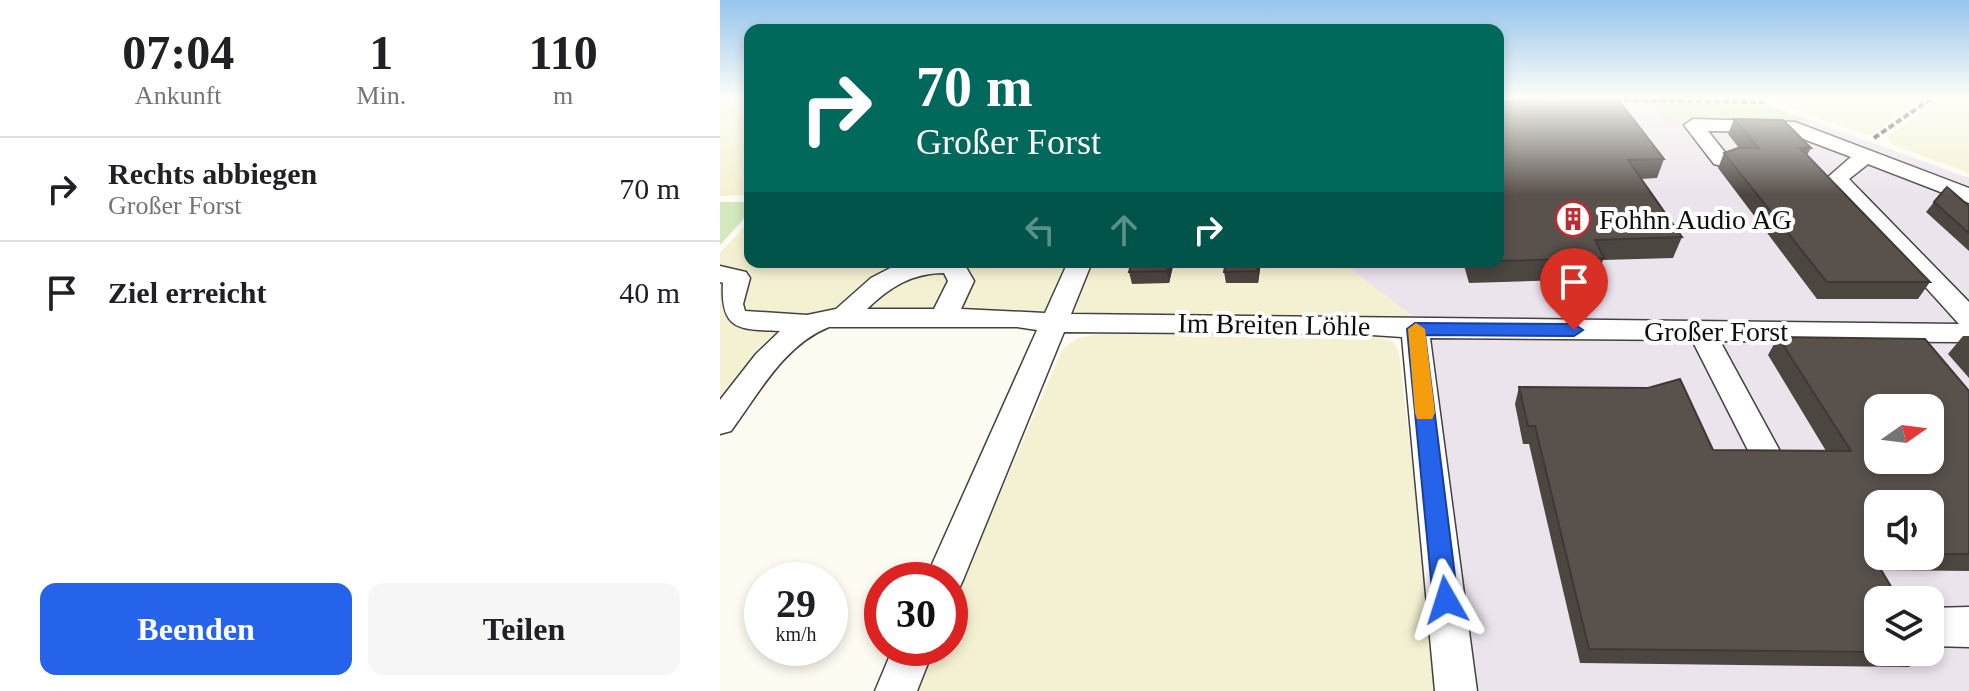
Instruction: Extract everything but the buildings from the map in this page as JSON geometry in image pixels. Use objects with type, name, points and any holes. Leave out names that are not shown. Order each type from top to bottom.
[{"type":"street","points":[[1697,130],[1721,160]]},
{"type":"street","points":[[1803,130],[1868,148],[1969,196]]},
{"type":"street","points":[[1868,148],[1837,178],[1969,318]]},
{"type":"street","points":[[844,317],[871,289],[910,268]]},
{"type":"street","points":[[952,562],[1078,268]]},
{"type":"street","points":[[943,318],[966,271]]},
{"type":"street","name":"Im Breiten Löhle","points":[[720,274],[737,278],[730,304],[733,316],[744,320],[805,324],[844,317],[1017,318],[1056,323],[1326,324],[1415,329]]},
{"type":"street","points":[[720,422],[787,340],[805,324]]},
{"type":"street","points":[[1415,329],[1456,691]]},
{"type":"street","name":"Großer Forst","points":[[1415,329],[1969,333]]},
{"type":"street","points":[[1701,331],[1765,453]]},
{"type":"street","points":[[1911,333],[1930,356]]},
{"type":"street","points":[[896,691],[906,666]]},
{"type":"path","points":[[1868,148],[1891,130]]},
{"type":"shaded area","points":[[720,130],[744,130],[744,195],[720,196]]},
{"type":"shaded area","points":[[1504,130],[1838,130],[1969,178],[1969,691],[1470,691],[1416,319],[1349,268],[1504,268]]},
{"type":"shaded area","points":[[1853,130],[1877,130],[1869,136]]},
{"type":"shaded area","points":[[1897,130],[1969,130],[1969,173],[1893,145],[1887,137]]},
{"type":"shaded area","points":[[744,227],[744,268],[1068,268],[1051,310],[957,313],[839,310],[720,410],[720,253]]},
{"type":"shaded area","points":[[1087,268],[1349,268],[1416,319],[1066,314]]},
{"type":"shaded area","points":[[1114,331],[1330,334],[1378,337],[1394,342],[1399,353],[1439,691],[916,691],[926,666],[968,666],[968,569],[1062,350],[1077,338]]},
{"type":"green space","points":[[720,202],[744,202],[744,219],[720,245]]},
{"type":"slow traffic","points":[[1416,329],[1425,413]]},
{"type":"place","name":"Fohhn Audio AG","points":[[1573,219]]},
{"type":"route","points":[[1446,600],[1415,329],[1574,330]]}]
